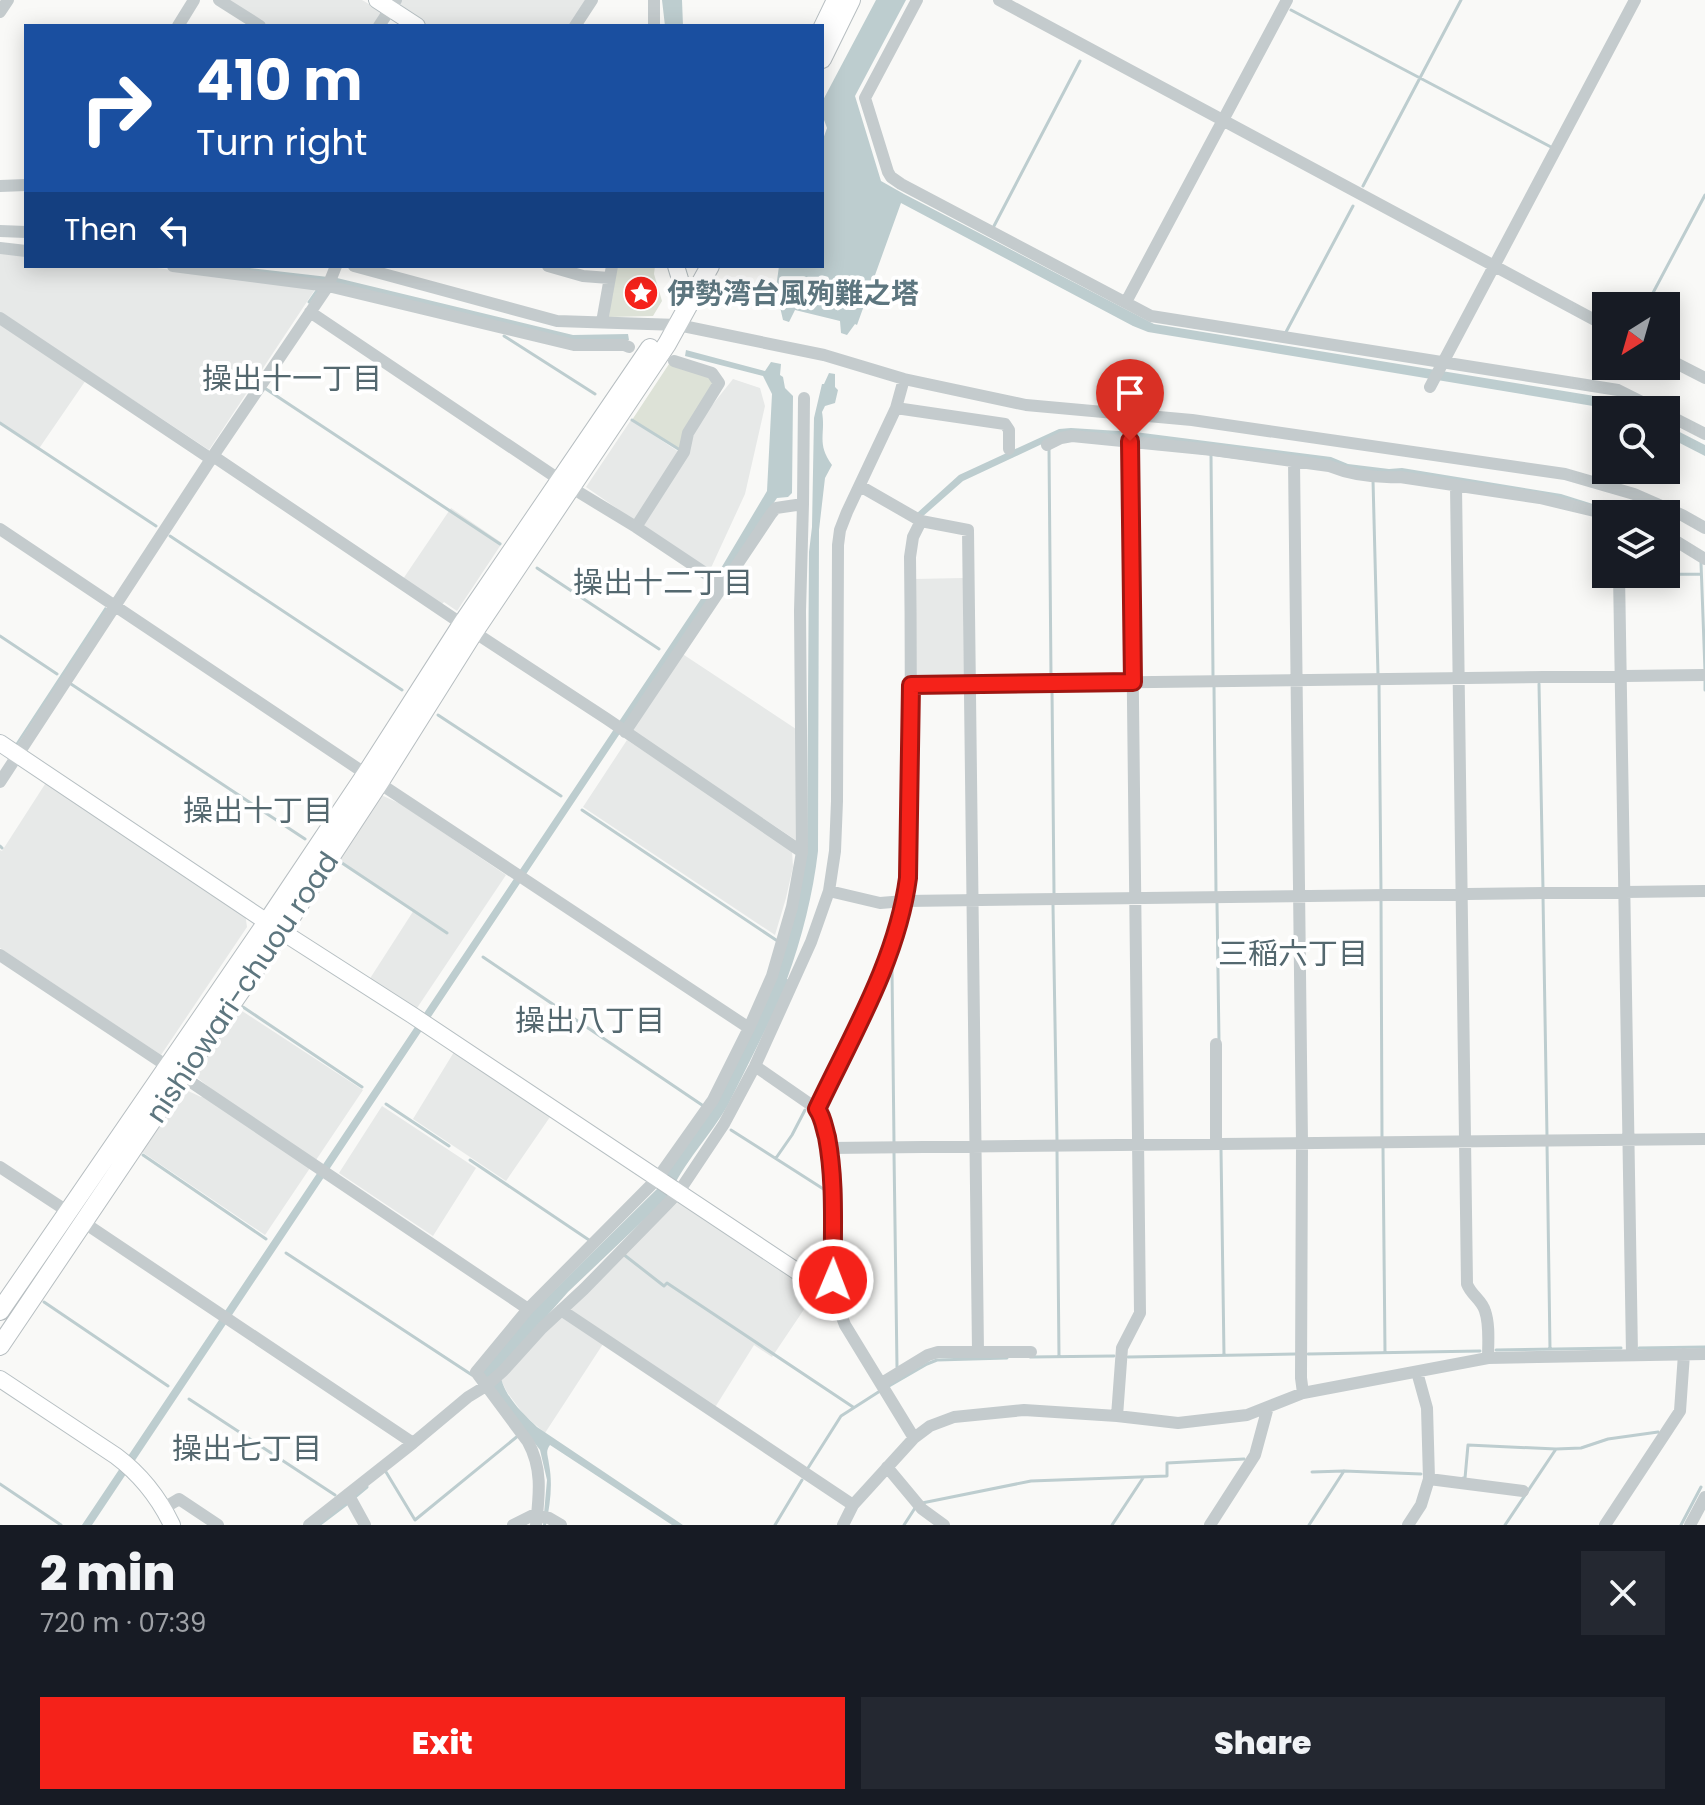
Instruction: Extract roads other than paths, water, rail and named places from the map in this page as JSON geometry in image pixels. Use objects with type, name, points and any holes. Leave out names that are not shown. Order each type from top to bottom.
[{"type":"main road","points":[[824,25],[836,0]]},
{"type":"main road","points":[[824,55],[851,0]]},
{"type":"main road","points":[[686,297],[695,268]]},
{"type":"main road","points":[[686,297],[708,268]]},
{"type":"main road","name":"nishiowari-chuou road","points":[[0,1311],[67,1211],[174,1071],[274,927],[468,628],[672,325],[686,297]]},
{"type":"main road","name":"nishiowari-chuou road","points":[[0,1346],[83,1222],[174,1071]]},
{"type":"street","points":[[0,12],[8,0]]},
{"type":"street","points":[[179,24],[194,0]]},
{"type":"street","points":[[219,0],[257,24]]},
{"type":"street","points":[[576,24],[592,0]]},
{"type":"street","points":[[654,0],[654,24]]},
{"type":"street","points":[[917,0],[865,98],[891,177],[1151,316],[1618,390],[1630,396]]},
{"type":"street","points":[[999,0],[1592,319]]},
{"type":"street","points":[[1126,302],[1287,0]]},
{"type":"street","points":[[1430,387],[1635,0]]},
{"type":"street","points":[[380,24],[388,3],[414,24]]},
{"type":"street","points":[[0,186],[24,185]]},
{"type":"street","points":[[0,231],[22,242]]},
{"type":"street","points":[[0,248],[22,242]]},
{"type":"street","points":[[208,268],[332,275],[574,345],[629,347]]},
{"type":"street","points":[[361,268],[557,321],[672,325],[824,355],[904,379],[1026,405],[1192,420],[1565,474],[1634,494],[1705,528]]},
{"type":"street","points":[[555,268],[583,276],[610,272],[602,322]]},
{"type":"street","points":[[677,268],[686,297]]},
{"type":"street","points":[[0,782],[332,275]]},
{"type":"street","points":[[310,312],[722,585]]},
{"type":"street","points":[[0,318],[607,719],[802,852]]},
{"type":"street","points":[[636,527],[684,452],[688,433],[719,383],[712,373],[674,361]]},
{"type":"street","points":[[1680,365],[1705,378]]},
{"type":"street","points":[[309,1525],[503,1371],[561,1310],[724,1124],[755,1066],[811,942],[829,891],[835,851],[837,801],[840,530],[896,408],[904,379]]},
{"type":"street","points":[[540,1518],[535,1455],[476,1372],[528,1309],[667,1186],[749,1028],[772,976],[798,881],[802,852],[800,611],[804,398]]},
{"type":"street","points":[[896,408],[1005,424],[1009,430],[1009,449]]},
{"type":"street","points":[[1680,421],[1705,434]]},
{"type":"street","points":[[1047,445],[1072,436],[1130,441],[1329,466],[1343,471],[1540,498],[1592,510]]},
{"type":"street","points":[[1117,1416],[1122,1348],[1140,1313],[1130,441]]},
{"type":"street","points":[[1294,461],[1303,1393]]},
{"type":"street","points":[[860,486],[921,521],[968,530],[978,1352]]},
{"type":"street","points":[[1456,486],[1467,1284],[1486,1313],[1488,1358]]},
{"type":"street","points":[[625,732],[776,508],[803,504]]},
{"type":"street","points":[[817,1109],[873,991],[905,901],[909,864],[910,557],[913,537],[921,521]]},
{"type":"street","points":[[0,529],[749,1028]]},
{"type":"street","points":[[1680,543],[1705,559]]},
{"type":"street","points":[[1619,588],[1632,1354]]},
{"type":"street","points":[[911,685],[1705,675]]},
{"type":"street","points":[[0,743],[834,1296]]},
{"type":"street","points":[[829,891],[880,903],[1705,891]]},
{"type":"street","points":[[0,955],[528,1309]]},
{"type":"street","points":[[1216,1044],[1216,1144]]},
{"type":"street","points":[[755,1066],[817,1109],[822,1116],[833,1185],[834,1296],[845,1325],[914,1438]]},
{"type":"street","points":[[829,1148],[1705,1139]]},
{"type":"street","points":[[0,1167],[67,1211]]},
{"type":"street","points":[[83,1222],[413,1443]]},
{"type":"street","points":[[561,1310],[853,1505]]},
{"type":"street","points":[[882,1383],[938,1352],[1031,1352]]},
{"type":"street","points":[[1605,1525],[1680,1411],[1684,1354]]},
{"type":"street","points":[[843,1525],[853,1505],[914,1438],[930,1426],[954,1417],[1024,1410],[1178,1423],[1247,1415],[1303,1393],[1488,1358],[1705,1354]]},
{"type":"street","points":[[1408,1525],[1421,1505],[1429,1479],[1427,1408],[1417,1372]]},
{"type":"street","points":[[0,1379],[133,1469],[164,1508],[172,1525]]},
{"type":"street","points":[[1210,1525],[1255,1455],[1268,1407]]},
{"type":"street","points":[[887,1467],[922,1509],[944,1525]]},
{"type":"street","points":[[1429,1479],[1523,1491]]},
{"type":"street","points":[[348,1494],[365,1525]]},
{"type":"street","points":[[1690,1525],[1705,1497]]},
{"type":"street","points":[[164,1508],[179,1499],[218,1525]]},
{"type":"street","points":[[513,1525],[540,1518],[561,1525]]},
{"type":"waterway","points":[[1363,186],[1461,0]]},
{"type":"waterway","points":[[1291,10],[1551,147]]},
{"type":"waterway","points":[[994,226],[1080,61]]},
{"type":"waterway","points":[[1653,292],[1705,195]]},
{"type":"waterway","points":[[1286,332],[1353,206]]},
{"type":"waterway","points":[[309,302],[318,289]]},
{"type":"waterway","points":[[504,336],[595,394]]},
{"type":"waterway","points":[[266,389],[500,544]]},
{"type":"waterway","points":[[632,420],[680,450]]},
{"type":"waterway","points":[[0,423],[156,526]]},
{"type":"waterway","points":[[1049,449],[1051,677]]},
{"type":"waterway","points":[[1211,455],[1213,675]]},
{"type":"waterway","points":[[1373,480],[1378,675]]},
{"type":"waterway","points":[[170,536],[402,690]]},
{"type":"waterway","points":[[1701,563],[1705,671]]},
{"type":"waterway","points":[[537,568],[659,649]]},
{"type":"waterway","points":[[1680,574],[1700,574]]},
{"type":"waterway","points":[[0,636],[57,674]]},
{"type":"waterway","points":[[1705,679],[1705,690]]},
{"type":"waterway","points":[[71,684],[305,839]]},
{"type":"waterway","points":[[1379,684],[1381,892]]},
{"type":"waterway","points":[[1539,684],[1543,889]]},
{"type":"waterway","points":[[1214,686],[1216,892]]},
{"type":"waterway","points":[[1052,689],[1054,893]]},
{"type":"waterway","points":[[438,715],[561,796]]},
{"type":"waterway","points":[[582,810],[776,940]]},
{"type":"waterway","points":[[339,861],[447,933]]},
{"type":"waterway","points":[[1543,896],[1547,1136]]},
{"type":"waterway","points":[[1381,900],[1382,1138]]},
{"type":"waterway","points":[[1217,903],[1219,1041]]},
{"type":"waterway","points":[[1053,905],[1057,1140]]},
{"type":"waterway","points":[[483,957],[702,1105]]},
{"type":"waterway","points":[[889,967],[892,970],[894,1142]]},
{"type":"waterway","points":[[243,1007],[362,1087]]},
{"type":"waterway","points":[[812,1100],[830,1069]]},
{"type":"waterway","points":[[386,1104],[449,1146]]},
{"type":"waterway","points":[[776,1158],[805,1110]]},
{"type":"waterway","points":[[731,1130],[825,1190]]},
{"type":"waterway","points":[[1547,1143],[1550,1349]]},
{"type":"waterway","points":[[1383,1148],[1385,1352]]},
{"type":"waterway","points":[[1221,1150],[1224,1355]]},
{"type":"waterway","points":[[1057,1151],[1059,1357]]},
{"type":"waterway","points":[[894,1153],[897,1367]]},
{"type":"waterway","points":[[143,1155],[266,1239]]},
{"type":"waterway","points":[[470,1160],[589,1240]]},
{"type":"waterway","points":[[286,1253],[472,1375]]},
{"type":"waterway","points":[[623,1254],[664,1286],[667,1283],[853,1407]]},
{"type":"waterway","points":[[44,1302],[168,1386]]},
{"type":"waterway","points":[[1639,1348],[1705,1347]]},
{"type":"waterway","points":[[1496,1350],[1621,1348]]},
{"type":"waterway","points":[[1308,1354],[1480,1351]]},
{"type":"waterway","points":[[1128,1357],[1295,1354]]},
{"type":"waterway","points":[[1030,1357],[1114,1356]]},
{"type":"waterway","points":[[889,1386],[937,1360],[1007,1358]]},
{"type":"waterway","points":[[808,1468],[841,1416],[880,1391]]},
{"type":"waterway","points":[[189,1399],[335,1495]]},
{"type":"waterway","points":[[1505,1525],[1556,1449],[1581,1448],[1608,1439],[1658,1432]]},
{"type":"waterway","points":[[386,1472],[415,1520],[519,1435]]},
{"type":"waterway","points":[[1463,1478],[1468,1445],[1556,1449]]},
{"type":"waterway","points":[[922,1503],[1031,1481],[1167,1476],[1167,1463],[1244,1459]]},
{"type":"waterway","points":[[1309,1525],[1344,1471]]},
{"type":"waterway","points":[[1312,1472],[1421,1474]]},
{"type":"waterway","points":[[1112,1525],[1143,1478]]},
{"type":"waterway","points":[[775,1525],[802,1480]]},
{"type":"waterway","points":[[0,1484],[61,1525]]},
{"type":"waterway","points":[[355,1497],[367,1487]]},
{"type":"waterway","points":[[1681,1525],[1701,1487]]},
{"type":"waterway","points":[[319,1525],[348,1503]]},
{"type":"waterway","points":[[904,1525],[915,1508]]},
{"type":"place","name":"伊勢湾台風殉難之塔","points":[[641,293]]},
{"type":"district","name":"操出十一丁目","points":[[292,379]]},
{"type":"district","name":"操出十二丁目","points":[[663,583]]},
{"type":"district","name":"操出十丁目","points":[[258,811]]},
{"type":"district","name":"三稲六丁目","points":[[1293,954]]},
{"type":"district","name":"操出八丁目","points":[[590,1021]]},
{"type":"district","name":"操出七丁目","points":[[247,1449]]}]
